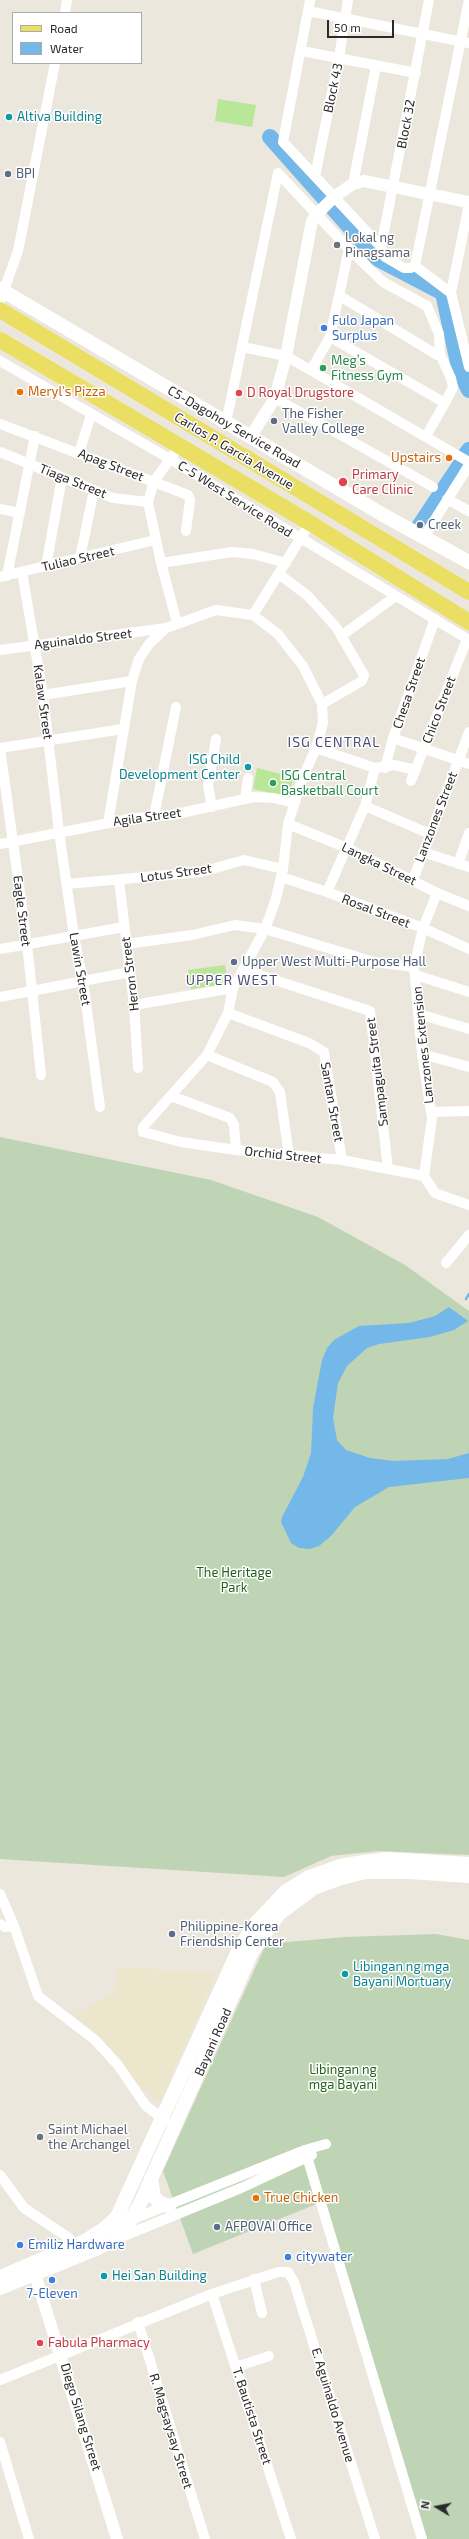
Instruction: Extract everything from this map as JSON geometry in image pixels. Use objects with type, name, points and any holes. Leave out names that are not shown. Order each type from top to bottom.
[{"type":"main road","name":"C5-Dagohoy Service Road","points":[[1,294],[469,562]]},
{"type":"main road","name":"Carlos P. Garcia Avenue","points":[[0,310],[469,592]]},
{"type":"main road","name":"Carlos P. Garcia Avenue","points":[[0,340],[310,523],[469,622]]},
{"type":"main road","name":"Bayani Road","points":[[0,2288],[35,2274],[80,2250],[114,2220],[120,2212],[239,1950],[254,1925],[269,1906],[285,1892],[309,1877],[340,1866],[388,1859],[409,1866],[469,1876]]},
{"type":"main road","name":"Bayani Road","points":[[0,2277],[80,2250],[112,2241],[126,2228],[132,2220],[176,2125],[252,1952],[279,1914],[314,1888],[341,1878],[366,1872],[409,1866],[469,1864]]},
{"type":"main road","points":[[151,2178],[154,2197],[160,2203],[169,2206]]},
{"type":"street","points":[[65,12],[67,0]]},
{"type":"street","points":[[310,0],[302,51],[283,142],[381,247],[384,257],[404,268],[415,266],[451,292]]},
{"type":"street","name":"Block 43","points":[[315,176],[339,58],[348,0]]},
{"type":"street","name":"Block 32","points":[[381,247],[430,0]]},
{"type":"street","points":[[415,266],[429,194],[465,43],[469,0]]},
{"type":"street","points":[[308,11],[465,43]]},
{"type":"street","points":[[302,51],[416,73]]},
{"type":"street","points":[[1,294],[18,251],[55,64]]},
{"type":"street","points":[[353,184],[376,66]]},
{"type":"street","points":[[226,423],[278,173],[319,211],[349,249],[383,282],[428,306],[439,334],[440,354],[449,372],[453,387],[426,436]]},
{"type":"street","points":[[251,436],[275,398],[286,356],[312,221],[319,211],[334,196],[353,184],[364,181],[469,203],[451,292],[469,367]]},
{"type":"street","points":[[311,370],[330,337],[349,249]]},
{"type":"street","points":[[340,296],[437,355],[440,354]]},
{"type":"street","points":[[330,337],[445,402]]},
{"type":"street","points":[[242,347],[286,356],[426,436],[469,464],[424,537]]},
{"type":"street","name":"C-5 West Service Road","points":[[0,361],[91,415],[170,459],[468,640]]},
{"type":"street","points":[[275,398],[433,487]]},
{"type":"street","points":[[79,453],[91,415]]},
{"type":"street","name":"Apag Street","points":[[0,424],[188,495],[190,500],[186,530]]},
{"type":"street","points":[[3,577],[20,513],[35,436]]},
{"type":"street","points":[[177,623],[161,563],[148,502],[154,481],[180,446]]},
{"type":"street","name":"Tiaga Street","points":[[0,452],[113,498],[148,502]]},
{"type":"street","points":[[46,566],[62,477]]},
{"type":"street","points":[[80,558],[94,490]]},
{"type":"street","points":[[447,499],[469,512]]},
{"type":"street","points":[[0,508],[20,513]]},
{"type":"street","points":[[254,615],[310,523]]},
{"type":"street","name":"Tuliao Street","points":[[3,577],[156,540]]},
{"type":"street","points":[[161,563],[232,552],[253,554],[286,563]]},
{"type":"street","name":"Kalaw Street","points":[[22,572],[43,695],[59,832]]},
{"type":"street","points":[[279,574],[308,596],[341,636],[364,678],[322,704]]},
{"type":"street","points":[[341,636],[396,596]]},
{"type":"street","points":[[108,823],[132,681],[143,651],[166,628],[216,610],[254,615],[278,634],[303,666],[322,704],[323,723],[316,748],[294,803],[288,824],[282,873],[275,902],[265,929],[233,988],[228,1014],[207,1056],[171,1096],[230,1118],[234,1126],[236,1150]]},
{"type":"street","name":"Chesa Street","points":[[327,892],[393,738],[435,620]]},
{"type":"street","name":"Aguinaldo Street","points":[[0,650],[166,628]]},
{"type":"street","name":"Chico Street","points":[[412,781],[468,640]]},
{"type":"street","points":[[43,695],[132,681]]},
{"type":"street","points":[[154,816],[176,707]]},
{"type":"street","points":[[0,748],[123,729]]},
{"type":"street","name":"Lanzones Street","points":[[413,880],[469,732]]},
{"type":"street","points":[[393,738],[469,764]]},
{"type":"street","points":[[212,806],[208,786],[216,739]]},
{"type":"street","name":"Eagle Street","points":[[0,748],[27,944],[41,1075]]},
{"type":"street","points":[[316,748],[380,768],[394,765],[416,770]]},
{"type":"street","points":[[245,799],[248,778]]},
{"type":"street","name":"Agila Street","points":[[0,844],[245,799],[274,798],[294,803]]},
{"type":"street","points":[[364,806],[430,834]]},
{"type":"street","name":"Langka Street","points":[[288,824],[347,848],[437,893],[469,906]]},
{"type":"street","name":"Lawin Street","points":[[59,832],[74,936],[84,981],[100,1107]]},
{"type":"street","points":[[458,864],[469,833]]},
{"type":"street","points":[[423,852],[469,867]]},
{"type":"street","name":"Lotus Street","points":[[67,884],[201,872],[244,860],[282,873]]},
{"type":"street","name":"Rosal Street","points":[[282,873],[327,892],[423,928],[469,949]]},
{"type":"street","name":"Heron Street","points":[[119,880],[134,1005],[138,1068]]},
{"type":"street","name":"Lanzones Extension","points":[[424,1176],[431,1138],[431,1112],[422,1054],[415,971],[423,928],[437,893]]},
{"type":"street","points":[[126,944],[192,935],[235,925],[265,929],[374,962],[415,971],[469,992]]},
{"type":"street","points":[[0,949],[124,927]]},
{"type":"street","name":"Sampaguita Street","points":[[244,970],[370,1011],[388,1169]]},
{"type":"street","points":[[0,997],[130,972]]},
{"type":"street","points":[[134,1005],[233,988]]},
{"type":"street","name":"Santan Street","points":[[228,1014],[309,1043],[324,1052],[342,1160]]},
{"type":"street","points":[[419,1014],[469,1030]]},
{"type":"street","points":[[422,1054],[469,1067]]},
{"type":"street","points":[[207,1056],[273,1082],[280,1092],[289,1156]]},
{"type":"street","name":"Orchid Street","points":[[171,1096],[143,1127],[143,1132],[181,1142],[289,1156],[342,1160],[424,1176]]},
{"type":"street","points":[[431,1112],[469,1111]]},
{"type":"street","points":[[424,1176],[435,1193],[469,1205]]},
{"type":"street","points":[[446,1263],[469,1235]]},
{"type":"street","points":[[0,1894],[14,1926],[38,1996],[95,2040],[118,2065],[146,2106],[162,2120],[176,2125]]},
{"type":"street","points":[[0,1924],[4,1927],[14,1926]]},
{"type":"street","points":[[99,2233],[306,2154]]},
{"type":"street","points":[[112,2241],[306,2154]]},
{"type":"street","points":[[306,2154],[422,2539]]},
{"type":"street","points":[[0,2175],[24,2208],[80,2250]]},
{"type":"street","name":"E. Aguinaldo Avenue","points":[[254,2279],[278,2272],[288,2272],[294,2282],[373,2538]]},
{"type":"street","name":"Diego Silang Street","points":[[35,2274],[118,2539]]},
{"type":"street","points":[[0,2380],[138,2322],[254,2279],[262,2313]]},
{"type":"street","name":"T. Bautista Street","points":[[212,2294],[291,2539]]},
{"type":"street","name":"R. Magsaysay Street","points":[[138,2322],[205,2539]]},
{"type":"street","points":[[236,2367],[269,2356]]},
{"type":"street","points":[[0,2442],[28,2539]]},
{"type":"shaded area","points":[[119,1967],[216,1973],[160,2102],[135,2082],[112,2050],[75,2015],[114,1992]]},
{"type":"green space","points":[[218,99],[256,105],[252,127],[215,121]]},
{"type":"green space","name":"ISG Central Basketball Court","points":[[257,768],[293,777],[289,797],[253,789]]},
{"type":"green space","points":[[225,965],[228,984],[191,989],[188,970]]},
{"type":"green space","name":"The Heritage Park","points":[[0,1137],[211,1180],[318,1217],[405,1265],[469,1311],[469,1855],[378,1851],[331,1856],[284,1877],[0,1859]]},
{"type":"green space","name":"Libingan ng mga Bayani","points":[[436,1934],[469,1940],[469,2539],[421,2539],[319,2203],[193,2254],[163,2171],[266,1944],[345,1937]]},
{"type":"water","points":[[449,1307],[468,1321],[454,1330],[430,1337],[379,1344],[367,1348],[347,1366],[338,1383],[333,1418],[337,1440],[346,1450],[370,1458],[393,1461],[448,1459],[469,1453],[469,1478],[389,1487],[355,1507],[331,1536],[319,1546],[310,1549],[299,1548],[291,1543],[281,1522],[282,1517],[303,1477],[311,1453],[313,1408],[322,1360],[327,1348],[334,1340],[359,1326],[409,1323],[435,1316]]},
{"type":"waterway","points":[[270,137],[378,259],[443,293],[460,372],[469,390]]},
{"type":"waterway","points":[[464,457],[469,450]]},
{"type":"waterway","points":[[420,525],[460,465]]},
{"type":"waterway","points":[[466,1299],[469,1294]]},
{"type":"place","name":"Altiva Building","points":[[9,117]]},
{"type":"place","name":"BPI","points":[[8,174]]},
{"type":"place","name":"Lokal ng Pinagsama","points":[[337,245]]},
{"type":"place","name":"Fulo Japan Surplus","points":[[324,328]]},
{"type":"place","name":"Meg’s Fitness Gym","points":[[323,368]]},
{"type":"place","name":"Meryl's Pizza","points":[[20,392]]},
{"type":"place","name":"D Royal Drugstore","points":[[239,393]]},
{"type":"place","name":"The Fisher Valley College","points":[[274,421]]},
{"type":"place","name":"Upstairs","points":[[449,458]]},
{"type":"place","name":"Primary Care Clinic","points":[[343,482]]},
{"type":"place","name":"Creek","points":[[420,525]]},
{"type":"place","name":"ISG Child Development Center","points":[[248,767]]},
{"type":"place","name":"ISG Central Basketball Court","points":[[273,783]]},
{"type":"place","name":"Upper West Multi-Purpose Hall","points":[[234,962]]},
{"type":"place","name":"Philippine-Korea Friendship Center","points":[[172,1934]]},
{"type":"place","name":"Libingan ng mga Bayani Mortuary","points":[[345,1974]]},
{"type":"place","name":"Saint Michael the Archangel","points":[[40,2137]]},
{"type":"place","name":"True Chicken","points":[[256,2198]]},
{"type":"place","name":"AFPOVAI Office","points":[[217,2227]]},
{"type":"place","name":"Emiliz Hardware","points":[[20,2245]]},
{"type":"place","name":"citywater","points":[[288,2257]]},
{"type":"place","name":"Hei San Building","points":[[104,2276]]},
{"type":"place","name":"7-Eleven","points":[[52,2280]]},
{"type":"place","name":"Fabula Pharmacy","points":[[40,2343]]},
{"type":"district","name":"ISG CENTRAL","points":[[334,742]]},
{"type":"district","name":"UPPER WEST","points":[[232,980]]}]
